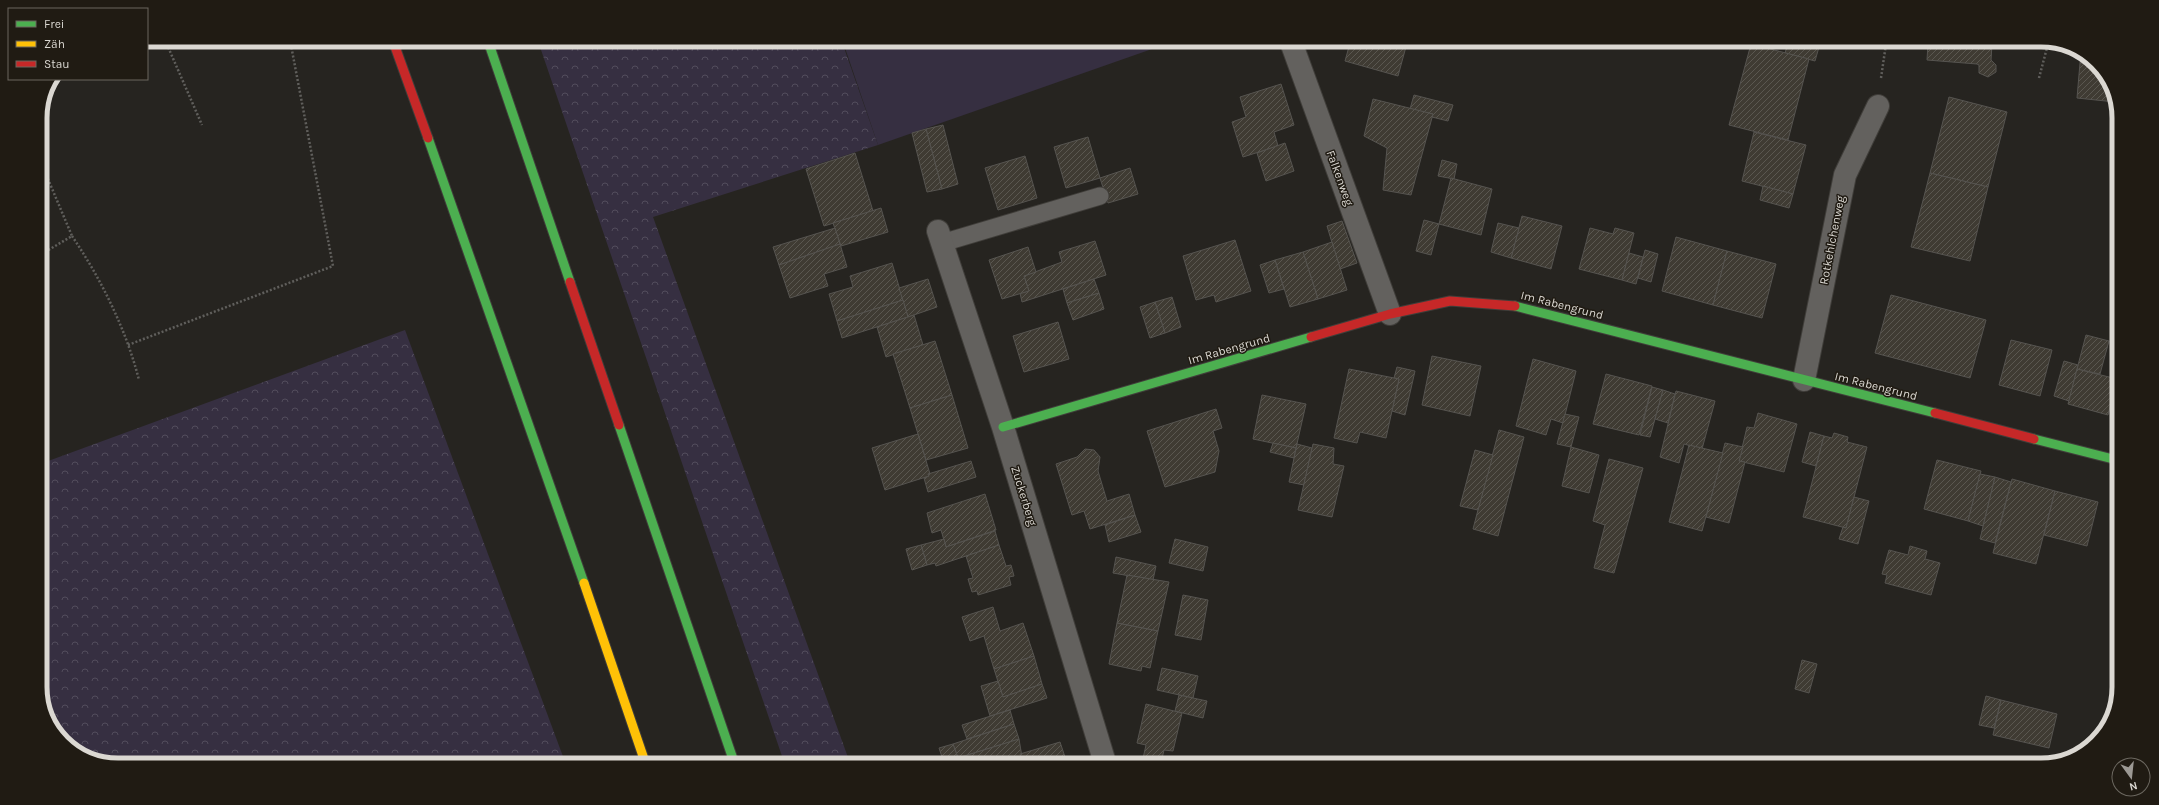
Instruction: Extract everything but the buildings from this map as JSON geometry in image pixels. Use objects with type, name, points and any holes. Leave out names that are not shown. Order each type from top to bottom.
[{"type":"main road","points":[[395,47],[537,445],[644,758]]},
{"type":"main road","points":[[490,47],[733,758]]},
{"type":"main road","name":"Im Rabengrund","points":[[1003,427],[1390,314],[1450,301],[1519,306],[2112,459]]},
{"type":"street","name":"Falkenweg","points":[[1292,47],[1390,314]]},
{"type":"street","name":"Rotkehlchenweg","points":[[1804,380],[1845,175],[1878,106]]},
{"type":"street","name":"Zuckerberg","points":[[940,237],[1003,427],[1103,758]]},
{"type":"lane","points":[[940,237],[1100,196]]},
{"type":"path","points":[[168,47],[202,125]]},
{"type":"path","points":[[128,345],[333,266],[291,47]]},
{"type":"path","points":[[1878,106],[1882,59],[1885,47]]},
{"type":"path","points":[[2039,78],[2047,48]]},
{"type":"path","points":[[47,177],[72,236],[95,271],[128,345],[139,380]]},
{"type":"path","points":[[47,251],[72,236]]},
{"type":"green space","points":[[540,47],[844,47],[878,145],[653,217],[848,758],[783,758]]},
{"type":"green space","points":[[845,47],[1158,47],[878,145]]},
{"type":"green space","points":[[405,330],[564,758],[118,758],[100,756],[91,753],[75,743],[62,730],[52,714],[48,701],[47,461]]},
{"type":"traffic: fast","points":[[490,47],[570,282]]},
{"type":"traffic: fast","points":[[428,138],[584,583]]},
{"type":"traffic: fast","points":[[1515,306],[1935,413]]},
{"type":"traffic: fast","points":[[1003,427],[1311,337]]},
{"type":"traffic: fast","points":[[619,425],[733,758]]},
{"type":"traffic: fast","points":[[2034,439],[2112,459]]},
{"type":"traffic: slow","points":[[584,583],[644,758]]},
{"type":"traffic: jam","points":[[395,47],[428,138]]},
{"type":"traffic: jam","points":[[570,282],[619,425]]},
{"type":"traffic: jam","points":[[1311,337],[1390,314],[1450,301],[1515,306]]},
{"type":"traffic: jam","points":[[1935,413],[2034,439]]}]
